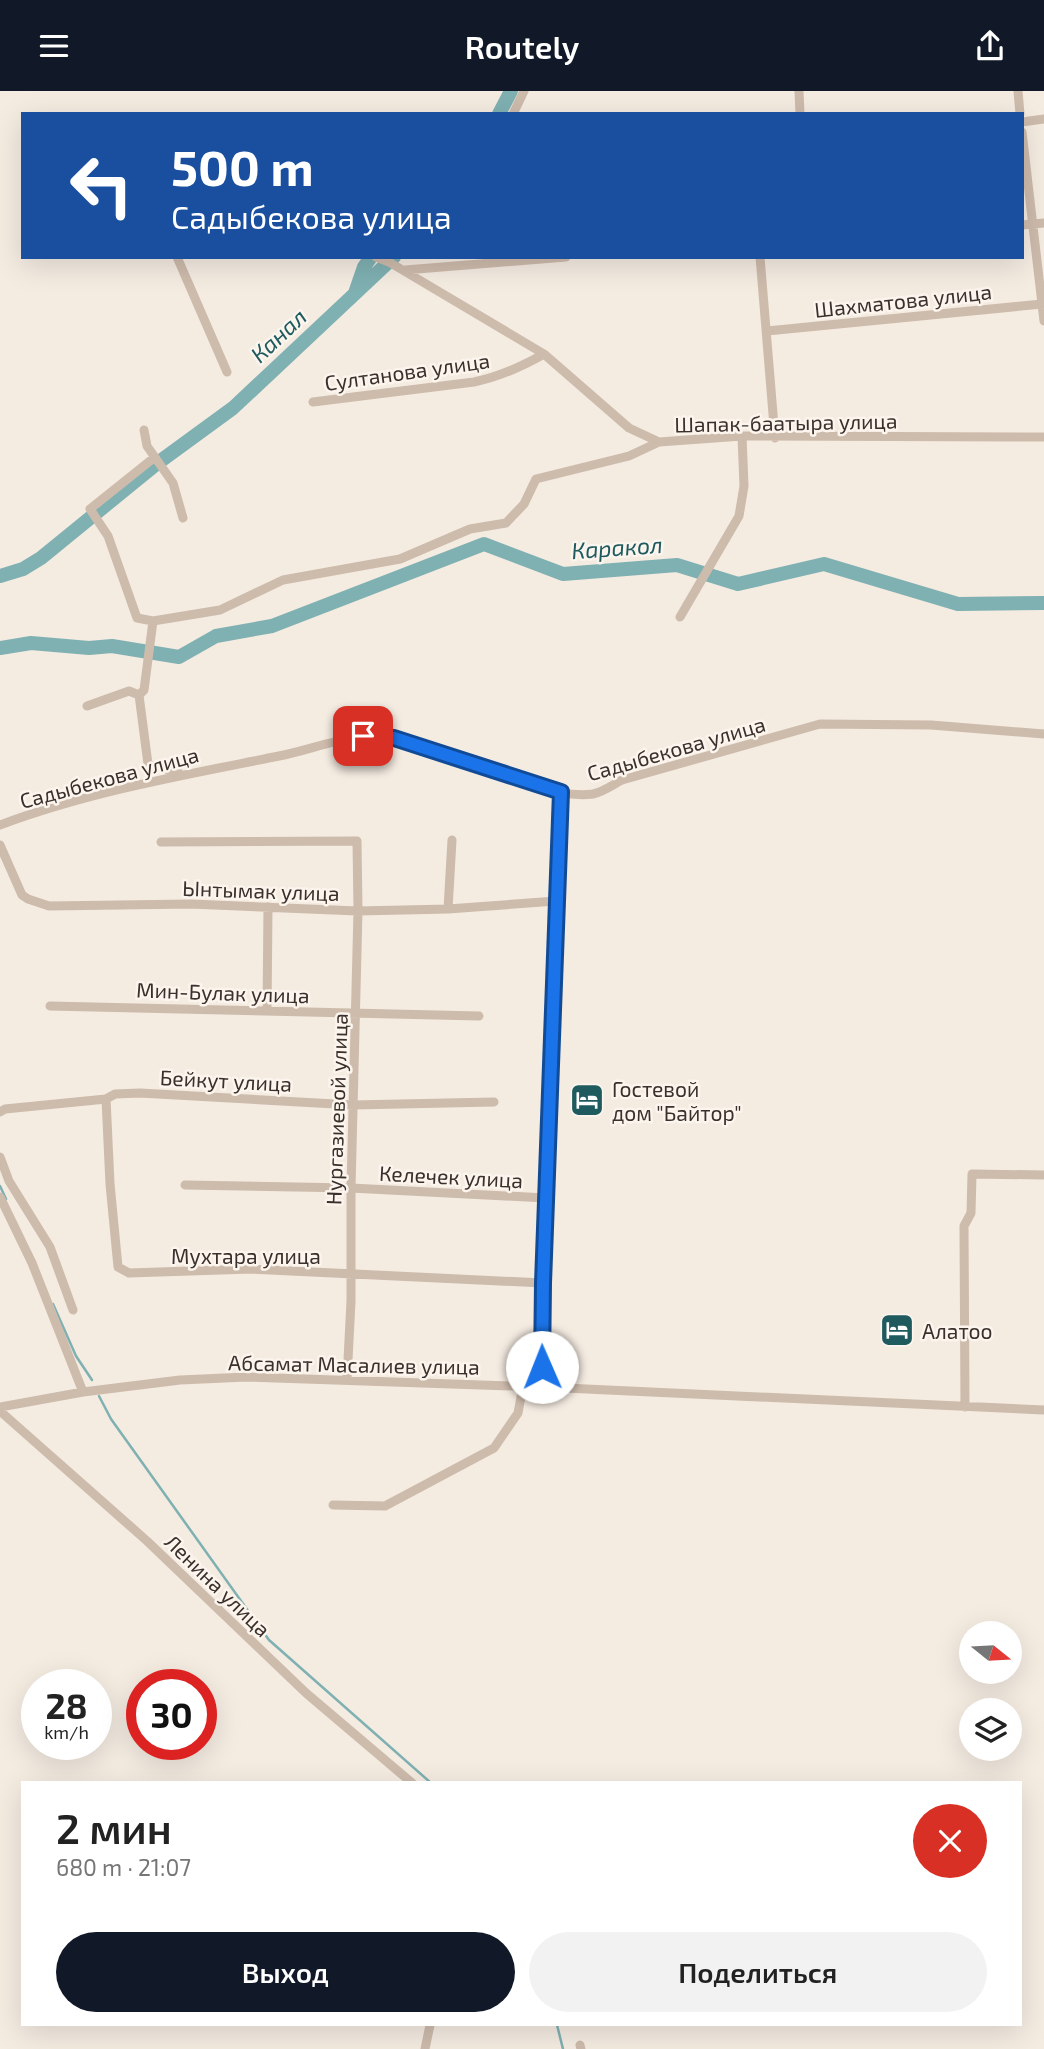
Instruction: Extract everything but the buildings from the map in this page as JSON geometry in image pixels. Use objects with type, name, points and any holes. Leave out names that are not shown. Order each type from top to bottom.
[{"type":"street","points":[[514,112],[524,91]]},
{"type":"street","points":[[799,91],[800,112]]},
{"type":"street","points":[[1018,91],[1020,112]]},
{"type":"street","points":[[1024,122],[1044,119]]},
{"type":"street","points":[[1024,149],[1044,321]]},
{"type":"street","points":[[1024,225],[1044,223]]},
{"type":"street","points":[[178,259],[228,372]]},
{"type":"street","points":[[403,270],[541,259]]},
{"type":"street","points":[[761,259],[775,438]]},
{"type":"street","name":"Шапак-баатыра улица","points":[[391,260],[403,270],[544,354],[629,428],[659,442],[742,436],[1044,437]]},
{"type":"street","name":"Шахматова улица","points":[[767,331],[1042,304]]},
{"type":"street","name":"Султанова улица","points":[[313,403],[493,378],[544,354]]},
{"type":"street","points":[[144,430],[147,446],[173,484],[183,518]]},
{"type":"street","points":[[680,617],[739,516],[744,486],[742,436]]},
{"type":"street","points":[[155,457],[90,509],[108,536],[137,618],[153,621],[220,610],[283,580],[400,559],[470,529],[506,523],[524,504],[536,479],[629,456],[659,442]]},
{"type":"street","points":[[139,695],[144,690],[153,621]]},
{"type":"street","points":[[87,706],[129,691],[139,695]]},
{"type":"street","points":[[139,695],[148,764],[142,783]]},
{"type":"street","name":"Садыбекова улица","points":[[0,825],[52,806],[142,783],[282,756],[363,736],[394,738],[561,792],[595,794],[622,780],[820,724],[931,725],[1044,734]]},
{"type":"street","points":[[148,764],[181,774]]},
{"type":"street","points":[[543,1387],[543,1283],[561,792]]},
{"type":"street","points":[[448,909],[452,839]]},
{"type":"street","name":"Нургазиевой улица","points":[[161,842],[357,841],[351,1301],[347,1379]]},
{"type":"street","name":"Ынтымак улица","points":[[0,845],[22,895],[49,906],[191,904],[358,911],[448,909],[556,901]]},
{"type":"street","points":[[267,1011],[268,907]]},
{"type":"street","name":"Мин-Булак улица","points":[[50,1006],[479,1016]]},
{"type":"street","name":"Бейкут улица","points":[[0,1112],[5,1109],[106,1099],[115,1094],[140,1093],[353,1105],[494,1102]]},
{"type":"street","name":"Мухтара улица","points":[[106,1099],[118,1267],[129,1273],[251,1269],[543,1283]]},
{"type":"street","points":[[0,1157],[9,1181],[50,1247],[73,1310]]},
{"type":"street","points":[[965,1407],[964,1226],[971,1213],[972,1174],[1044,1175]]},
{"type":"street","name":"Келечек улица","points":[[185,1185],[351,1188],[546,1198]]},
{"type":"street","points":[[0,1197],[32,1263],[83,1392]]},
{"type":"street","name":"Абсамат Масалиев улица","points":[[0,1409],[83,1392],[180,1380],[247,1377],[523,1386],[1044,1410]]},
{"type":"street","points":[[333,1505],[385,1506],[494,1448],[519,1413],[523,1386]]},
{"type":"street","name":"Ленина улица","points":[[0,1409],[147,1541],[306,1693],[410,1781]]},
{"type":"street","points":[[425,2049],[430,2026]]},
{"type":"waterway","name":"Канал","points":[[500,112],[511,91]]},
{"type":"waterway","name":"Канал","points":[[355,293],[370,259]]},
{"type":"waterway","points":[[0,576],[23,569],[41,558],[155,465],[233,408],[392,259]]},
{"type":"waterway","name":"Каракол","points":[[0,648],[31,643],[89,648],[112,646],[179,657],[216,636],[272,626],[484,544],[563,574],[677,565],[738,584],[824,564],[958,604],[1044,603]]},
{"type":"waterway","points":[[0,1186],[6,1199]]},
{"type":"waterway","points":[[53,1304],[76,1356],[92,1380]]},
{"type":"waterway","points":[[99,1396],[111,1419],[269,1640],[429,1781]]},
{"type":"waterway","points":[[557,2026],[563,2049]]},
{"type":"place","name":"Гостевой дом \"Байтор\"","points":[[587,1100]]},
{"type":"place","name":"Алатоо","points":[[897,1330]]},
{"type":"route","points":[[363,736],[394,738],[561,792],[542,1367]]}]
